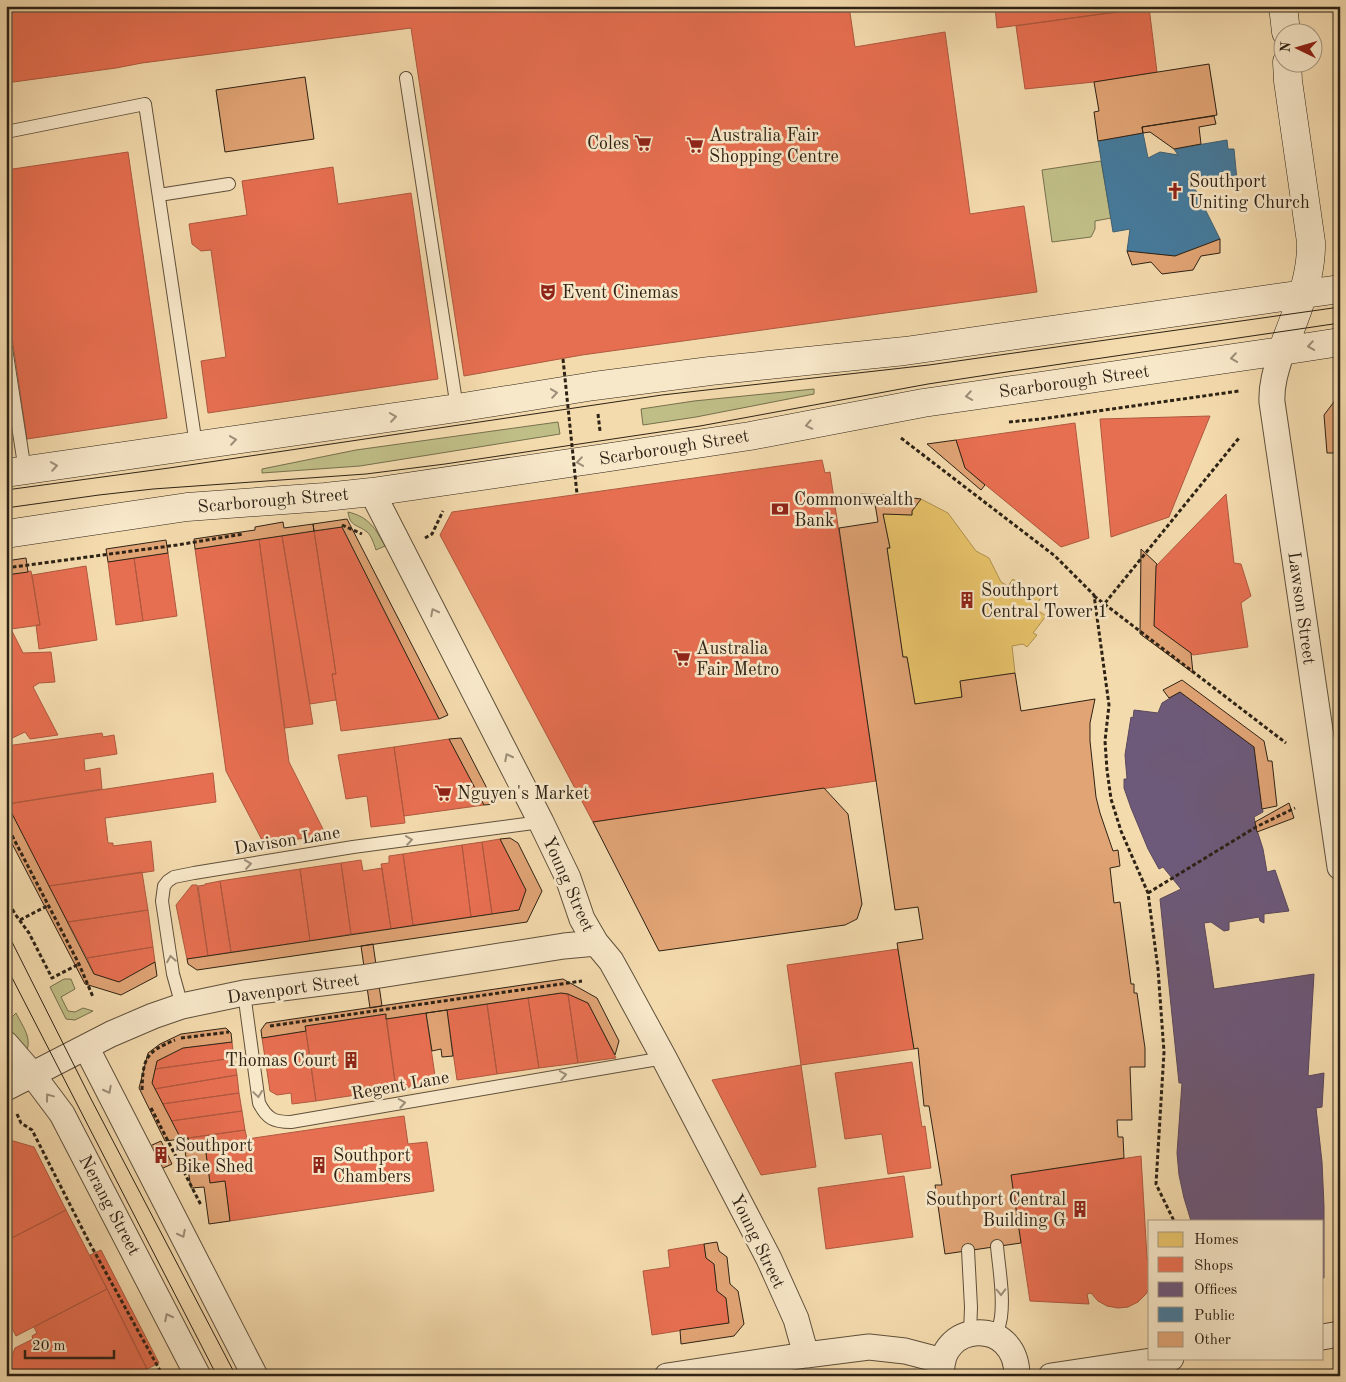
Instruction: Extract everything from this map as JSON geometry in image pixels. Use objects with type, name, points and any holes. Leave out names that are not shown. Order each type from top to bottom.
[{"type":"main road","points":[[1283,6],[1285,22]]},
{"type":"main road","points":[[1282,351],[1309,270],[1311,242],[1288,72]]},
{"type":"main road","points":[[16,472],[457,408],[594,386],[710,371],[905,352],[1340,289]]},
{"type":"main road","name":"Scarborough Street","points":[[6,534],[187,507],[372,492],[750,436],[923,403],[1340,342]]},
{"type":"street","name":"Lawson Street","points":[[1282,351],[1271,395],[1340,867]]},
{"type":"street","name":"Young Street","points":[[372,492],[541,822],[568,878],[582,919],[596,943],[611,961],[769,1259],[796,1319],[806,1355]]},
{"type":"street","name":"Davenport Street","points":[[6,1088],[132,1024],[182,1006],[244,994],[596,943]]},
{"type":"street","name":"Nerang Street","points":[[6,1044],[32,1074],[62,1114],[198,1376]]},
{"type":"street","points":[[86,1047],[255,1376]]},
{"type":"street","points":[[667,1376],[850,1349],[884,1348],[906,1351],[942,1368],[946,1352],[952,1344],[960,1338],[979,1332],[996,1337],[1006,1344],[1013,1353],[1017,1365],[1017,1376]]},
{"type":"street","points":[[1324,1337],[1340,1334]]},
{"type":"street","points":[[1051,1376],[1159,1360]]},
{"type":"lane","points":[[406,78],[457,408]]},
{"type":"lane","points":[[6,132],[145,104],[196,445]]},
{"type":"lane","points":[[159,195],[229,184]]},
{"type":"lane","points":[[6,348],[16,472]]},
{"type":"lane","name":"Davison Lane","points":[[182,1006],[173,974],[162,901],[164,886],[174,877],[353,847],[541,822]]},
{"type":"lane","name":"Regent Lane","points":[[244,994],[259,1103],[264,1113],[272,1119],[282,1122],[664,1058]]},
{"type":"lane","points":[[996,1246],[1001,1283],[1001,1317],[996,1337]]},
{"type":"lane","points":[[968,1250],[971,1294],[970,1334]]},
{"type":"path","points":[[563,359],[577,494]]},
{"type":"path","points":[[594,386],[604,458]]},
{"type":"path","points":[[894,432],[1055,556],[1094,595],[1286,743]]},
{"type":"path","points":[[1105,603],[1239,438]]},
{"type":"path","points":[[339,524],[367,536]]},
{"type":"path","points":[[6,568],[177,545],[248,533]]},
{"type":"path","points":[[1094,595],[1109,705],[1105,742],[1111,799],[1121,831],[1148,893],[1158,969],[1164,1052],[1156,1184],[1174,1220]]},
{"type":"path","points":[[1148,893],[1256,827],[1296,808]]},
{"type":"path","points":[[6,824],[79,964],[93,997]]},
{"type":"path","points":[[6,898],[29,933],[52,978],[79,964]]},
{"type":"path","points":[[20,920],[49,905]]},
{"type":"path","points":[[142,1090],[143,1072],[149,1054],[158,1047],[181,1038],[582,981]]},
{"type":"path","points":[[15,1111],[21,1123],[32,1130],[89,1242],[164,1376]]},
{"type":"shaded area","points":[[1101,161],[1111,218],[1095,221],[1095,229],[1091,237],[1052,242],[1042,170]]},
{"type":"shaded area","points":[[814,389],[814,394],[696,417],[643,425],[641,409],[694,401]]},
{"type":"shaded area","points":[[558,422],[560,434],[360,466],[262,473],[262,469],[356,450]]},
{"type":"shaded area","points":[[348,512],[361,517],[371,524],[385,546],[376,550],[368,533],[352,523]]},
{"type":"shaded area","points":[[64,979],[71,979],[75,989],[61,997],[68,1011],[75,1012],[83,1008],[93,1011],[75,1020],[66,1019],[50,987]]},
{"type":"shaded area","points":[[16,1013],[25,1029],[28,1041],[26,1052],[22,1057],[6,1026],[6,1023]]},
{"type":"building: Homes","name":"Southport Central Tower 1","points":[[921,499],[948,513],[976,551],[989,558],[1001,582],[1008,586],[1013,579],[1023,587],[1045,592],[1034,608],[1046,616],[1033,633],[1037,635],[1027,647],[1023,644],[1012,646],[1015,673],[960,681],[962,697],[915,704],[907,657],[903,657],[887,548],[890,548],[883,514],[912,515],[912,511]]},
{"type":"building: Shops","name":"Australia Fair Shopping Centre","points":[[6,6],[849,6],[855,47],[945,32],[970,214],[1024,206],[1037,292],[582,355],[464,376],[411,28],[142,63],[6,83]]},
{"type":"building: Shops","points":[[995,6],[1125,6],[1126,11],[997,28]]},
{"type":"building: Shops","points":[[1149,7],[1157,72],[1094,82],[1025,89],[1016,26]]},
{"type":"building: Shops","points":[[128,152],[167,418],[27,439],[6,296],[6,170]]},
{"type":"building: Shops","points":[[333,167],[338,204],[411,193],[438,379],[208,413],[201,361],[226,357],[211,250],[201,251],[192,244],[189,224],[247,215],[242,181]]},
{"type":"building: Shops","points":[[1210,416],[1169,517],[1111,537],[1100,419]]},
{"type":"building: Shops","points":[[1075,423],[1089,538],[1061,547],[965,468],[956,440]]},
{"type":"building: Shops","name":"Australia Fair Metro","points":[[822,460],[825,473],[830,472],[876,781],[593,822],[440,535],[452,512]]},
{"type":"building: Shops","points":[[1226,494],[1234,563],[1241,564],[1251,596],[1241,603],[1248,647],[1193,655],[1154,626],[1156,566]]},
{"type":"building: Shops","points":[[342,527],[439,719],[341,731],[332,674],[336,674],[314,531]]},
{"type":"building: Shops","points":[[314,531],[336,674],[332,674],[336,700],[310,704],[282,536]]},
{"type":"building: Shops","points":[[282,536],[313,724],[285,728],[259,539]]},
{"type":"building: Shops","points":[[259,539],[289,762],[326,835],[264,844],[226,771],[195,549]]},
{"type":"building: Shops","points":[[168,553],[177,616],[143,621],[134,558]]},
{"type":"building: Shops","points":[[134,558],[143,621],[116,625],[108,562]]},
{"type":"building: Shops","points":[[86,566],[97,640],[39,649],[36,625],[40,625],[32,575]]},
{"type":"building: Shops","points":[[31,571],[40,625],[11,629],[23,653],[51,652],[55,682],[39,683],[33,687],[58,735],[30,739],[25,732],[6,741],[6,575]]},
{"type":"building: Shops","points":[[102,733],[103,737],[114,735],[117,754],[84,759],[85,771],[100,768],[102,789],[7,804],[6,746]]},
{"type":"building: Shops","points":[[449,739],[484,805],[404,816],[394,747]]},
{"type":"building: Shops","points":[[394,747],[405,823],[371,827],[367,796],[346,799],[338,755]]},
{"type":"building: Shops","points":[[213,773],[216,802],[105,818],[108,843],[113,843],[113,846],[151,841],[154,871],[49,886],[7,804]]},
{"type":"building: Shops","points":[[500,839],[526,890],[519,910],[492,914],[482,842]]},
{"type":"building: Shops","points":[[482,842],[492,914],[471,917],[462,845]]},
{"type":"building: Shops","points":[[462,845],[471,917],[413,925],[403,854]]},
{"type":"building: Shops","points":[[403,854],[413,925],[391,929],[381,864],[389,863],[389,856]]},
{"type":"building: Shops","points":[[361,860],[363,871],[382,868],[391,929],[351,934],[341,863]]},
{"type":"building: Shops","points":[[341,863],[351,934],[310,941],[300,869]]},
{"type":"building: Shops","points":[[300,869],[310,941],[231,952],[220,881]]},
{"type":"building: Shops","points":[[142,872],[148,910],[68,922],[49,886]]},
{"type":"building: Shops","points":[[220,881],[231,952],[208,956],[198,886]]},
{"type":"building: Shops","points":[[192,885],[197,885],[208,956],[187,959],[176,905]]},
{"type":"building: Shops","points":[[148,910],[153,947],[87,958],[68,922]]},
{"type":"building: Shops","points":[[153,947],[155,962],[119,982],[94,974],[87,958]]},
{"type":"building: Shops","points":[[898,949],[914,1049],[801,1065],[787,965]]},
{"type":"building: Shops","points":[[561,993],[568,994],[578,1063],[539,1068],[528,998]]},
{"type":"building: Shops","points":[[568,994],[588,1003],[616,1058],[578,1063]]},
{"type":"building: Shops","points":[[528,998],[539,1068],[497,1074],[487,1004]]},
{"type":"building: Shops","points":[[487,1004],[497,1074],[457,1080],[447,1010]]},
{"type":"building: Shops","points":[[426,1013],[436,1083],[396,1089],[386,1019]]},
{"type":"building: Shops","name":"Thomas Court","points":[[386,1014],[396,1089],[316,1101],[305,1026]]},
{"type":"building: Shops","points":[[306,1031],[316,1101],[292,1104],[291,1093],[277,1095],[270,1091],[262,1038]]},
{"type":"building: Shops","points":[[232,1042],[234,1058],[155,1069],[157,1061],[183,1048]]},
{"type":"building: Shops","points":[[234,1058],[237,1075],[154,1089],[152,1083],[155,1069]]},
{"type":"building: Shops","points":[[912,1062],[922,1127],[925,1126],[931,1168],[888,1174],[882,1134],[845,1139],[835,1073]]},
{"type":"building: Shops","points":[[801,1065],[816,1167],[761,1175],[712,1080]]},
{"type":"building: Shops","points":[[237,1075],[239,1093],[162,1104],[154,1089]]},
{"type":"building: Shops","points":[[239,1093],[242,1111],[171,1121],[162,1104]]},
{"type":"building: Shops","points":[[242,1111],[245,1130],[181,1139],[171,1121]]},
{"type":"building: Shops","name":"Southport Chambers","points":[[404,1116],[408,1144],[427,1142],[434,1191],[230,1221],[225,1181],[210,1183],[205,1146],[195,1148],[188,1138],[245,1130],[247,1139]]},
{"type":"building: Shops","points":[[10,1140],[34,1147],[66,1210],[6,1241],[6,1142]]},
{"type":"building: Shops","name":"Southport Central Building G","points":[[1141,1156],[1148,1259],[1148,1290],[1146,1294],[1138,1302],[1128,1307],[1118,1308],[1107,1306],[1098,1301],[1091,1293],[1087,1294],[1089,1304],[1030,1301],[1011,1175]]},
{"type":"building: Shops","points":[[904,1176],[913,1237],[826,1249],[818,1188]]},
{"type":"building: Shops","points":[[66,1210],[107,1289],[16,1336],[6,1316],[6,1241]]},
{"type":"building: Shops","points":[[704,1244],[706,1258],[714,1264],[717,1291],[726,1298],[729,1323],[652,1335],[643,1271],[670,1267],[668,1250]]},
{"type":"building: Shops","points":[[101,1250],[159,1363],[147,1369],[90,1255]]},
{"type":"building: Shops","points":[[107,1289],[147,1369],[134,1376],[12,1376],[8,1367],[15,1348],[33,1339],[32,1336],[37,1333],[34,1327]]},
{"type":"building: Offices","points":[[1180,692],[1254,747],[1263,812],[1254,817],[1256,827],[1263,849],[1267,872],[1275,870],[1289,911],[1264,914],[1264,923],[1260,921],[1259,917],[1229,922],[1229,930],[1224,931],[1211,922],[1204,923],[1214,989],[1314,974],[1308,1076],[1324,1073],[1322,1107],[1316,1108],[1322,1162],[1324,1220],[1191,1220],[1179,1175],[1177,1153],[1182,1083],[1179,1083],[1160,899],[1181,889],[1163,867],[1159,869],[1148,849],[1124,788],[1124,779],[1127,779],[1125,755],[1131,717],[1133,718],[1134,710],[1158,713],[1162,703]]},
{"type":"building: Public","points":[[1143,133],[1148,158],[1160,152],[1178,155],[1174,149],[1227,140],[1228,149],[1234,149],[1237,180],[1194,187],[1220,239],[1175,256],[1127,251],[1130,229],[1113,232],[1098,141]]},
{"type":"building: Other","points":[[1209,64],[1217,115],[1142,127],[1143,133],[1098,141],[1094,112],[1099,111],[1094,82]]},
{"type":"building: Other","points":[[305,77],[314,139],[225,152],[216,90]]},
{"type":"building: Other","points":[[1214,116],[1216,124],[1199,127],[1201,144],[1174,149],[1150,132],[1143,133],[1142,127]]},
{"type":"building: Other","points":[[1220,239],[1220,253],[1201,256],[1193,270],[1162,274],[1151,262],[1132,265],[1127,251],[1175,256]]},
{"type":"building: Other","points":[[1340,394],[1340,453],[1327,453],[1324,415]]},
{"type":"building: Other","points":[[956,440],[965,468],[985,485],[981,490],[927,444]]},
{"type":"building: Other","points":[[861,494],[921,499],[912,511],[912,515],[883,514],[890,548],[887,548],[903,657],[907,657],[915,704],[962,697],[960,681],[1015,673],[1021,711],[1095,699],[1090,723],[1090,741],[1096,797],[1113,851],[1118,850],[1120,866],[1110,868],[1114,903],[1120,902],[1131,984],[1134,984],[1134,993],[1137,993],[1145,1048],[1145,1067],[1130,1067],[1132,1120],[1117,1120],[1118,1137],[1123,1137],[1124,1158],[1011,1175],[1021,1243],[945,1254],[935,1185],[942,1185],[929,1106],[924,1106],[918,1048],[914,1049],[897,943],[923,939],[918,907],[895,910],[839,528],[878,522],[875,504],[862,505]]},
{"type":"building: Other","points":[[347,519],[448,715],[439,719],[342,527],[314,531],[313,524]]},
{"type":"building: Other","points":[[283,522],[284,528],[313,524],[314,531],[195,549],[194,539],[255,530],[255,527]]},
{"type":"building: Other","points":[[166,540],[168,553],[108,562],[106,549]]},
{"type":"building: Other","points":[[1141,549],[1157,564],[1154,626],[1191,653],[1193,673],[1140,634]]},
{"type":"building: Other","points":[[26,558],[28,572],[6,575],[6,561]]},
{"type":"building: Other","points":[[1182,680],[1264,741],[1268,761],[1272,761],[1277,806],[1262,809],[1254,747],[1180,692],[1169,698],[1163,690]]},
{"type":"building: Other","points":[[461,738],[495,804],[484,805],[449,739]]},
{"type":"building: Other","points":[[824,788],[848,814],[862,904],[857,919],[845,925],[659,951],[593,822]]},
{"type":"building: Other","points":[[6,802],[94,974],[119,982],[155,962],[157,976],[121,995],[85,984],[6,832]]},
{"type":"building: Other","points":[[1289,803],[1294,818],[1257,832],[1255,822]]},
{"type":"building: Other","points":[[510,838],[518,843],[542,891],[527,922],[197,970],[188,964],[187,959],[519,910],[526,890],[500,839]]},
{"type":"building: Other","points":[[373,944],[382,1006],[370,1008],[361,946]]},
{"type":"building: Other","points":[[563,979],[597,998],[619,1041],[615,1055],[588,1003],[561,993],[386,1019],[386,1014],[305,1026],[306,1031],[262,1038],[261,1030],[266,1023]]},
{"type":"building: Other","points":[[447,1010],[453,1056],[442,1057],[441,1049],[432,1051],[426,1013]]},
{"type":"building: Other","points":[[226,1028],[231,1033],[232,1042],[183,1048],[157,1061],[152,1083],[181,1139],[165,1141],[139,1088],[148,1053],[160,1044],[181,1034]]},
{"type":"building: Other","points":[[188,1138],[195,1148],[205,1146],[210,1183],[225,1181],[230,1221],[209,1224],[204,1187],[191,1188],[183,1139]]},
{"type":"building: Other","name":"Southport Bike Shed","points":[[161,1141],[172,1164],[161,1169],[150,1146]]},
{"type":"building: Other","points":[[717,1242],[719,1251],[727,1257],[730,1284],[738,1291],[744,1324],[734,1336],[681,1344],[680,1330],[729,1323],[726,1298],[717,1291],[714,1264],[706,1258],[704,1244]]},
{"type":"tram line","points":[[6,490],[169,468],[662,395],[929,365],[1340,307]]},
{"type":"tram line","points":[[6,508],[153,489],[366,474],[445,464],[700,426],[928,384],[1340,323]]},
{"type":"tram line","points":[[6,930],[91,1099],[236,1376]]},
{"type":"tram line","points":[[6,966],[217,1376]]},
{"type":"place","name":"Coles","points":[[643,143]]},
{"type":"place","name":"Australia Fair Shopping Centre","points":[[695,145]]},
{"type":"place","name":"Southport Uniting Church","points":[[1175,191]]},
{"type":"place","name":"Event Cinemas","points":[[548,292]]},
{"type":"place","name":"Commonwealth Bank","points":[[780,509]]},
{"type":"place","name":"Southport Central Tower 1","points":[[967,600]]},
{"type":"place","name":"Australia Fair Metro","points":[[682,658]]},
{"type":"place","name":"Nguyen's Market","points":[[443,793]]},
{"type":"place","name":"Thomas Court","points":[[351,1060]]},
{"type":"place","name":"Southport Bike Shed","points":[[161,1155]]},
{"type":"place","name":"Southport Chambers","points":[[319,1165]]},
{"type":"place","name":"Southport Central Building G","points":[[1080,1209]]}]
